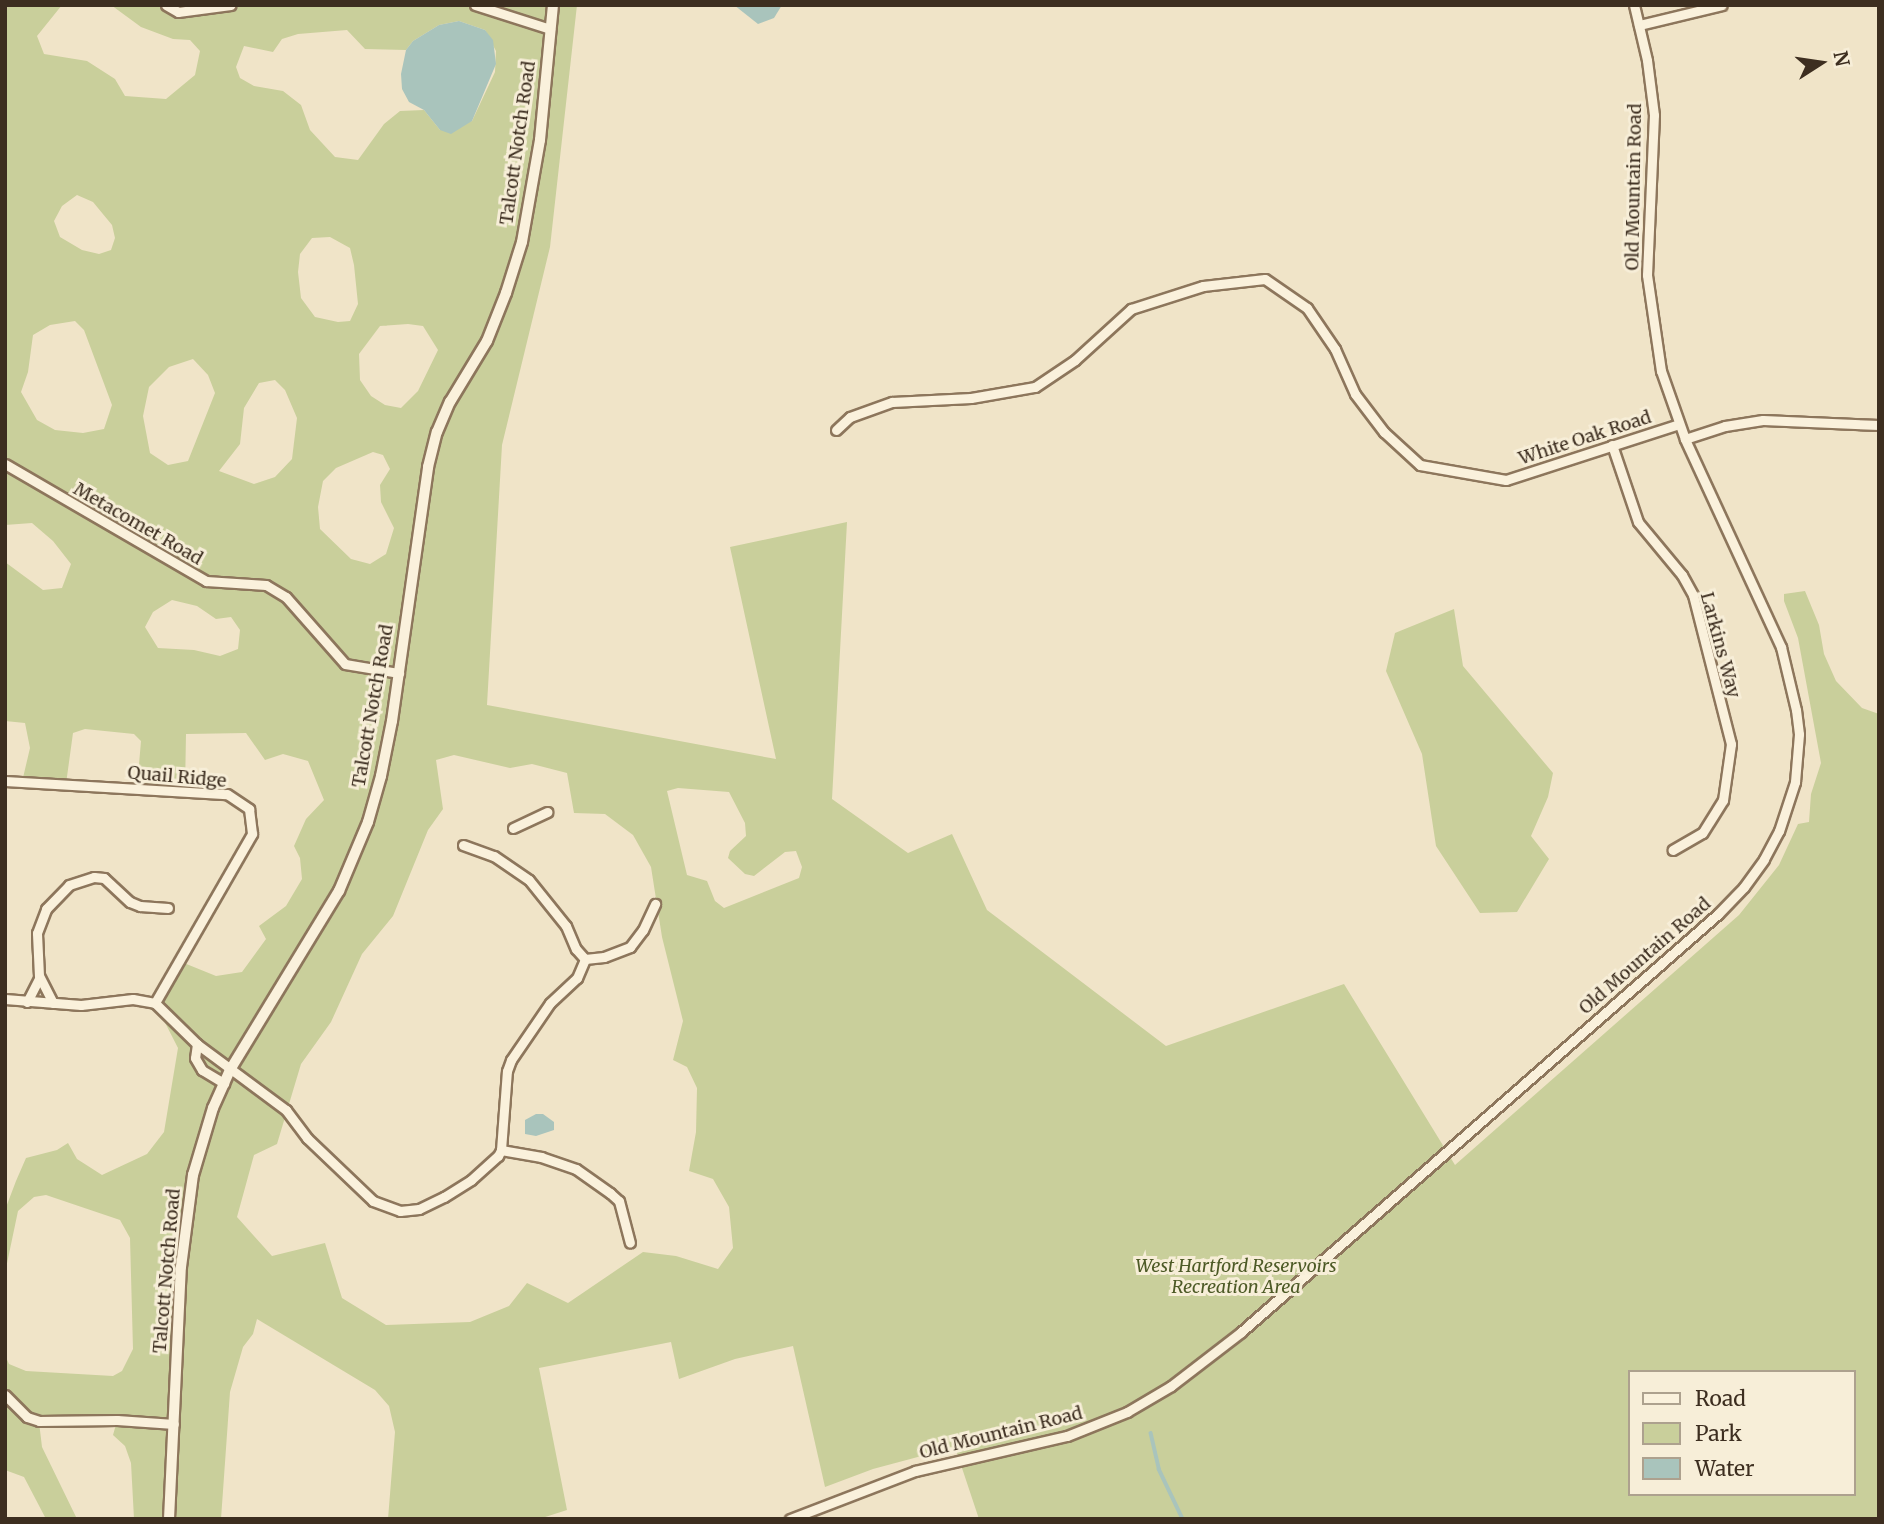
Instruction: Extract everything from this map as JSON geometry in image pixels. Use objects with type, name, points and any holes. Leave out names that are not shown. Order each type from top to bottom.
[{"type":"street","points":[[166,5],[178,12],[231,5]]},
{"type":"street","points":[[475,5],[551,29]]},
{"type":"street","name":"Talcott Notch Road","points":[[169,1519],[186,1217],[202,1143],[230,1070],[339,891],[355,857],[381,776],[399,673],[428,467],[437,432],[450,402],[486,341],[506,293],[522,242],[538,152],[553,5]]},
{"type":"street","name":"Old Mountain Road","points":[[790,1519],[915,1471],[1067,1436],[1127,1412],[1171,1386],[1241,1332],[1718,914],[1744,887],[1763,859],[1788,808],[1798,760],[1796,710],[1790,678],[1776,636],[1685,439],[1661,371],[1650,310],[1647,240],[1654,116],[1634,5]]},
{"type":"street","points":[[1639,25],[1722,5]]},
{"type":"street","name":"White Oak Road","points":[[836,430],[850,417],[892,402],[971,398],[1035,387],[1076,359],[1131,309],[1203,286],[1265,279],[1307,308],[1335,349],[1355,394],[1384,432],[1420,465],[1506,480],[1679,424]]},
{"type":"street","points":[[1685,439],[1726,426],[1763,420],[1879,425]]},
{"type":"street","name":"Larkins Way","points":[[1612,445],[1638,522],[1682,575],[1693,595],[1731,744],[1723,800],[1702,833],[1673,849]]},
{"type":"street","name":"Metacomet Road","points":[[5,464],[206,581],[266,585],[286,597],[345,663],[399,673]]},
{"type":"street","name":"Quail Ridge","points":[[5,781],[227,793],[248,808],[252,834],[155,1003]]},
{"type":"street","points":[[513,828],[548,812]]},
{"type":"street","points":[[463,845],[494,856],[529,880],[566,926],[576,949],[586,959]]},
{"type":"street","points":[[53,1003],[39,976],[36,946],[39,920],[51,902],[69,885],[94,877],[104,878],[130,902],[140,906],[168,908]]},
{"type":"street","points":[[586,959],[604,957],[630,947],[643,930],[655,904]]},
{"type":"street","points":[[5,999],[81,1005],[133,999],[155,1003],[197,1045],[286,1110],[307,1138],[373,1201],[400,1211],[419,1209],[444,1197],[490,1165],[501,1150],[502,1108],[511,1060],[550,1003],[577,978],[586,959]]},
{"type":"street","points":[[27,1002],[39,976]]},
{"type":"street","points":[[197,1045],[195,1058],[202,1070],[224,1083]]},
{"type":"street","points":[[501,1150],[541,1157],[576,1169],[610,1193],[619,1201],[630,1243]]},
{"type":"street","points":[[5,1395],[27,1417],[39,1421],[117,1420],[174,1424]]},
{"type":"green space","name":"West Hartford Reservoirs Recreation Area","points":[[5,5],[62,5],[37,36],[44,54],[87,61],[115,79],[125,96],[166,99],[195,75],[200,51],[190,40],[173,39],[141,27],[111,5],[577,5],[550,247],[502,445],[487,705],[776,759],[730,547],[847,522],[832,799],[908,853],[952,834],[987,910],[1166,1046],[1344,984],[1455,1165],[1739,915],[1779,865],[1798,824],[1809,822],[1811,794],[1821,763],[1798,638],[1784,601],[1784,594],[1805,591],[1819,625],[1824,654],[1836,681],[1862,708],[1879,714],[1879,1519],[979,1519],[955,1447],[873,1469],[825,1487],[793,1346],[735,1359],[679,1379],[671,1342],[539,1368],[567,1510],[539,1519],[388,1519],[395,1432],[389,1406],[375,1390],[257,1319],[253,1334],[243,1347],[230,1392],[221,1519],[134,1519],[131,1463],[125,1446],[113,1435],[117,1421],[39,1422],[42,1447],[77,1519],[46,1519],[24,1477],[5,1470],[5,1355],[9,1364],[26,1371],[113,1376],[122,1371],[133,1349],[130,1238],[120,1220],[46,1195],[34,1197],[18,1211],[5,1273],[5,1210],[16,1181],[26,1158],[57,1150],[68,1143],[77,1159],[102,1175],[147,1154],[164,1132],[178,1048],[155,1003],[179,961],[216,976],[242,972],[266,939],[259,926],[286,906],[302,879],[300,858],[294,846],[306,819],[324,800],[308,761],[283,754],[265,760],[246,733],[186,734],[185,790],[137,788],[141,741],[134,734],[85,729],[73,733],[66,784],[22,782],[30,748],[25,723],[5,721],[5,562],[43,590],[62,588],[71,564],[53,541],[32,523],[5,525]],"holes":[[[459,21],[485,30],[496,51],[495,72],[472,121],[440,130],[424,110],[400,111],[384,124],[358,160],[335,157],[310,130],[301,105],[283,91],[254,86],[240,78],[236,67],[244,46],[273,52],[282,39],[298,34],[347,30],[365,49],[406,50],[413,41],[439,25]],[[77,195],[93,202],[112,225],[115,238],[111,250],[99,254],[82,250],[60,237],[54,221],[62,206]],[[330,237],[350,248],[358,304],[350,321],[338,322],[315,317],[301,298],[298,272],[300,254],[312,238]],[[75,321],[84,330],[112,405],[104,429],[83,433],[55,430],[37,420],[21,392],[28,372],[33,335],[50,325]],[[408,324],[423,326],[438,350],[418,391],[401,408],[385,405],[371,396],[360,380],[359,354],[380,326]],[[193,359],[208,375],[215,393],[188,461],[168,465],[150,453],[143,416],[149,387],[169,367]],[[275,380],[285,390],[297,418],[292,459],[275,477],[254,484],[219,471],[240,444],[244,408],[259,383]],[[373,452],[383,455],[390,469],[380,485],[381,502],[394,528],[386,554],[370,564],[351,559],[320,529],[318,507],[323,481],[336,468]],[[172,600],[197,606],[216,619],[231,617],[240,630],[238,649],[220,656],[194,650],[158,648],[145,627],[153,612]],[[454,755],[510,768],[532,764],[567,773],[574,813],[605,814],[633,835],[651,867],[662,937],[683,1021],[673,1060],[687,1067],[697,1088],[696,1132],[689,1171],[713,1179],[729,1207],[733,1248],[718,1269],[676,1256],[643,1252],[568,1303],[527,1283],[509,1306],[470,1322],[386,1325],[342,1298],[325,1243],[272,1256],[237,1217],[254,1155],[277,1144],[301,1064],[331,1022],[362,954],[393,916],[428,830],[443,809],[436,760]],[[678,788],[729,792],[745,823],[746,836],[730,851],[728,858],[745,874],[754,876],[785,852],[796,851],[802,867],[799,878],[724,908],[715,901],[707,881],[687,875],[667,791]]]},
{"type":"green space","points":[[1454,609],[1463,666],[1553,773],[1548,797],[1531,836],[1549,859],[1517,912],[1480,913],[1436,846],[1422,754],[1386,671],[1395,633]]},
{"type":"water","points":[[734,5],[782,5],[774,18],[758,24]]},
{"type":"water","points":[[459,21],[485,30],[493,40],[496,64],[472,121],[451,134],[440,130],[424,110],[409,102],[402,89],[401,74],[406,50],[413,41],[439,25]]},
{"type":"water","points":[[536,1114],[543,1114],[554,1122],[554,1130],[536,1136],[525,1134],[525,1120]]},
{"type":"waterway","points":[[1151,1433],[1159,1469],[1183,1519]]}]
